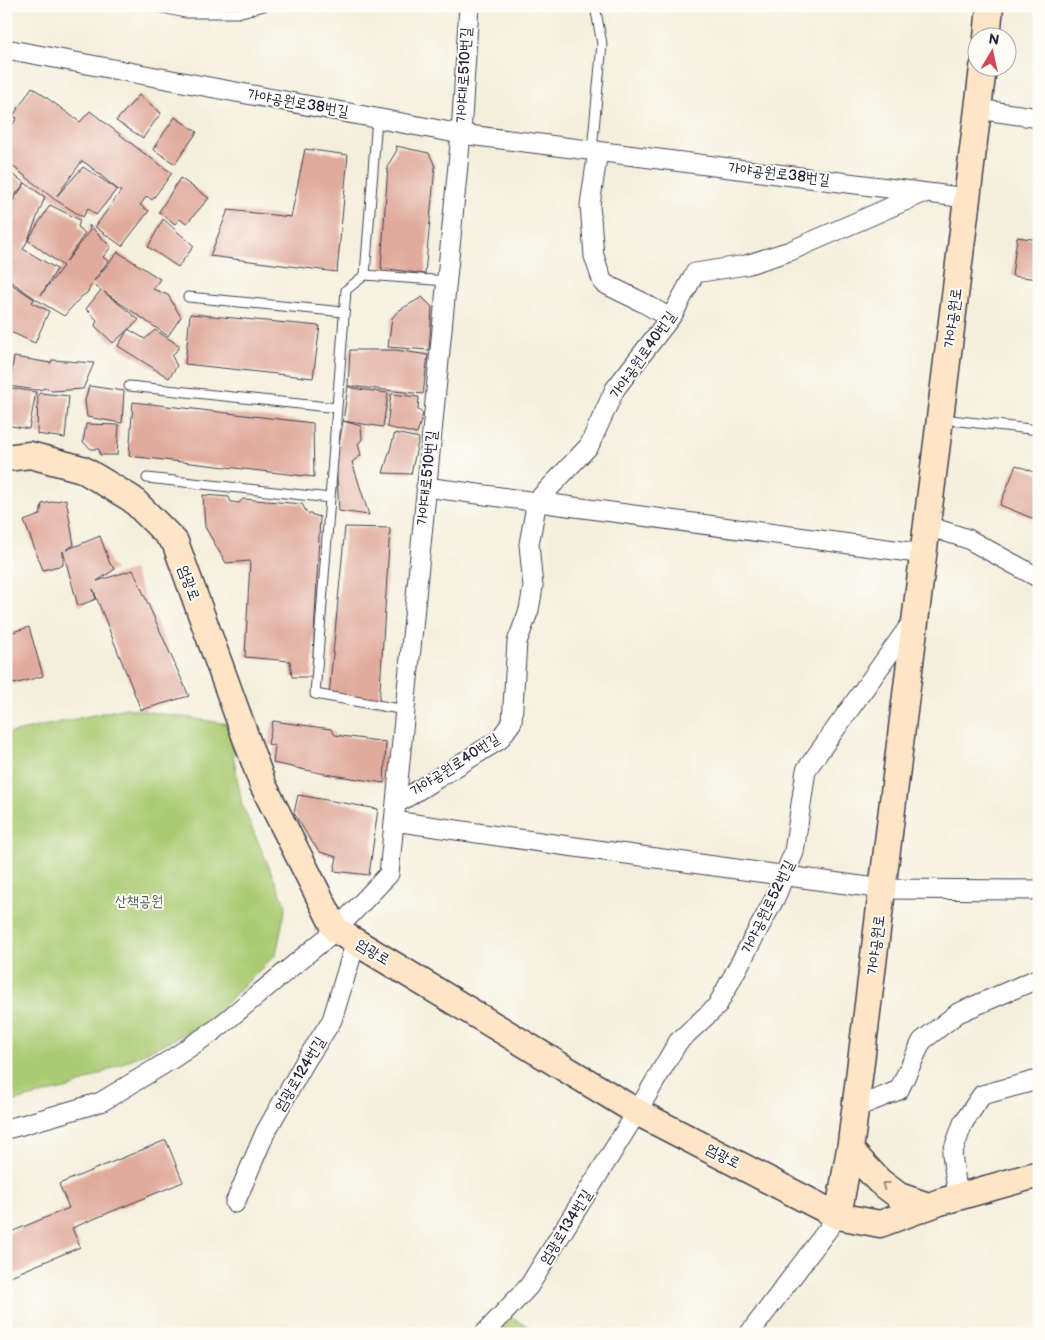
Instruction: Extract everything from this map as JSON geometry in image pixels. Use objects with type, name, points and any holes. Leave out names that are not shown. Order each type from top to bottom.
[{"type":"main road","points":[[988,28],[990,6]]},
{"type":"main road","name":"가야공원로","points":[[838,1216],[850,1150],[982,78]]},
{"type":"main road","name":"엄광로","points":[[6,458],[30,455],[82,469],[132,499],[174,542],[263,785],[346,936],[638,1112],[838,1216],[880,1224],[928,1206],[1039,1174]]},
{"type":"main road","points":[[850,1150],[879,1181],[899,1196],[928,1206]]},
{"type":"street","name":"가야대로510번길","points":[[6,1129],[101,1102],[172,1059],[346,936],[389,874],[461,134],[469,6]]},
{"type":"street","name":"가야공원로38번길","points":[[6,49],[461,134],[967,198]]},
{"type":"street","points":[[978,109],[1039,118]]},
{"type":"street","points":[[595,151],[590,205],[594,256],[603,283],[670,318]]},
{"type":"street","name":"가야공원로40번길","points":[[395,812],[498,740],[512,722],[517,642],[529,610],[534,587],[529,544],[537,501],[589,446],[615,389],[670,318],[695,273],[746,265],[790,251],[924,193]]},
{"type":"street","points":[[426,487],[924,554]]},
{"type":"street","points":[[928,526],[968,539],[1039,578]]},
{"type":"street","name":"가야공원로52번길","points":[[638,1112],[678,1042],[717,1006],[775,898],[794,852],[806,770],[917,615]]},
{"type":"street","points":[[395,812],[578,847],[883,888],[1038,893]]},
{"type":"street","name":"엄광로124번길","points":[[235,1203],[265,1133],[305,1062],[332,1020],[346,936]]},
{"type":"street","points":[[855,1108],[900,1090],[922,1041],[958,1013],[1039,978]]},
{"type":"street","points":[[958,1197],[952,1154],[963,1122],[982,1095],[1039,1081]]},
{"type":"street","name":"엄광로134번길","points":[[484,1334],[529,1286],[638,1112]]},
{"type":"street","name":"가야공원로","points":[[749,1334],[838,1216]]},
{"type":"lane","points":[[154,6],[185,13],[238,13],[264,6]]},
{"type":"lane","points":[[595,151],[602,44],[596,6]]},
{"type":"lane","points":[[365,275],[377,118]]},
{"type":"lane","points":[[405,710],[315,694],[346,290],[365,275],[447,281]]},
{"type":"lane","points":[[188,297],[344,312]]},
{"type":"lane","points":[[129,386],[337,408]]},
{"type":"lane","points":[[940,419],[1039,430]]},
{"type":"lane","points":[[147,478],[330,498]]},
{"type":"green space","name":"산책공원","points":[[126,708],[228,724],[242,805],[286,906],[276,954],[205,1024],[73,1087],[6,1103],[6,734]]},
{"type":"green space","points":[[511,1317],[541,1334],[496,1334]]},
{"type":"building","points":[[32,87],[80,122],[90,111],[172,173],[152,200],[147,196],[140,205],[149,211],[122,246],[95,227],[121,191],[117,189],[96,215],[88,208],[83,217],[54,199],[6,161],[6,134],[17,118],[13,116]],"holes":[[[82,161],[117,189],[83,167],[56,197]]]},
{"type":"building","points":[[139,95],[161,113],[143,138],[116,121]]},
{"type":"building","points":[[175,117],[197,132],[175,164],[153,149]]},
{"type":"building","points":[[396,146],[429,153],[435,166],[425,274],[381,268],[388,165],[397,150]]},
{"type":"building","points":[[305,149],[348,155],[337,272],[210,256],[228,210],[291,217]]},
{"type":"building","points":[[6,170],[25,183],[6,206]]},
{"type":"building","points":[[180,178],[209,198],[187,223],[179,219],[175,224],[159,212]]},
{"type":"building","points":[[25,183],[45,197],[28,240],[50,205],[80,220],[78,227],[85,233],[66,262],[90,230],[89,225],[111,247],[103,257],[108,261],[94,281],[118,252],[160,279],[153,289],[168,295],[181,317],[168,336],[104,292],[139,320],[113,343],[95,326],[97,320],[86,309],[101,290],[92,284],[87,293],[64,316],[6,278],[6,273],[10,268],[6,265],[6,211]],"holes":[[[28,240],[63,266],[41,295],[57,269],[23,249]]]},
{"type":"building","points":[[163,219],[194,246],[178,267],[148,247]]},
{"type":"building","points":[[1017,237],[1039,240],[1039,279],[1012,276]]},
{"type":"building","points":[[10,283],[34,299],[32,303],[49,311],[35,343],[6,330],[6,291]]},
{"type":"building","points":[[422,297],[432,307],[429,350],[388,347],[392,318],[398,311]]},
{"type":"building","points":[[190,314],[320,326],[313,378],[185,364]]},
{"type":"building","points":[[128,329],[145,339],[155,330],[180,346],[172,356],[177,366],[169,378],[118,346]]},
{"type":"building","points":[[350,350],[396,350],[428,355],[423,394],[348,386]]},
{"type":"building","points":[[14,357],[51,363],[52,360],[94,363],[83,389],[52,391],[47,388],[37,390],[9,386]]},
{"type":"building","points":[[89,386],[124,391],[122,423],[87,417],[85,401]]},
{"type":"building","points":[[348,386],[388,393],[383,427],[343,421]]},
{"type":"building","points":[[6,389],[36,392],[29,429],[6,425]]},
{"type":"building","points":[[40,393],[69,396],[65,438],[37,434],[38,395]]},
{"type":"building","points":[[391,394],[419,397],[418,410],[423,413],[417,434],[387,427]]},
{"type":"building","points":[[133,402],[313,423],[314,477],[129,456]]},
{"type":"building","points":[[343,421],[361,426],[362,439],[358,444],[361,455],[352,462],[369,515],[339,511],[336,463]]},
{"type":"building","points":[[86,424],[119,425],[117,455],[100,455],[99,449],[91,449],[83,442]]},
{"type":"building","points":[[395,433],[419,438],[411,474],[383,473]]},
{"type":"building","points":[[1016,465],[1039,474],[1039,521],[1000,505]]},
{"type":"building","points":[[203,495],[229,497],[231,502],[239,503],[243,499],[302,504],[307,513],[320,517],[312,677],[292,677],[290,661],[245,657],[250,561],[226,563],[205,527]]},
{"type":"building","points":[[66,499],[74,545],[66,550],[100,536],[110,564],[115,569],[97,581],[133,570],[189,696],[141,710],[93,589],[96,599],[78,606],[63,551],[63,565],[43,570],[24,521],[40,515],[42,504]]},
{"type":"building","points":[[345,527],[390,528],[379,705],[329,696]]},
{"type":"building","points":[[29,627],[43,676],[14,684],[6,679],[6,634]]},
{"type":"building","points":[[273,721],[331,729],[335,735],[386,742],[384,783],[325,774],[273,763],[275,746],[268,744]]},
{"type":"building","points":[[298,795],[378,809],[369,875],[334,871],[337,857],[320,852],[294,813]]},
{"type":"building","points":[[166,1140],[183,1182],[72,1228],[80,1247],[6,1278],[6,1234],[69,1208],[59,1184]]}]
